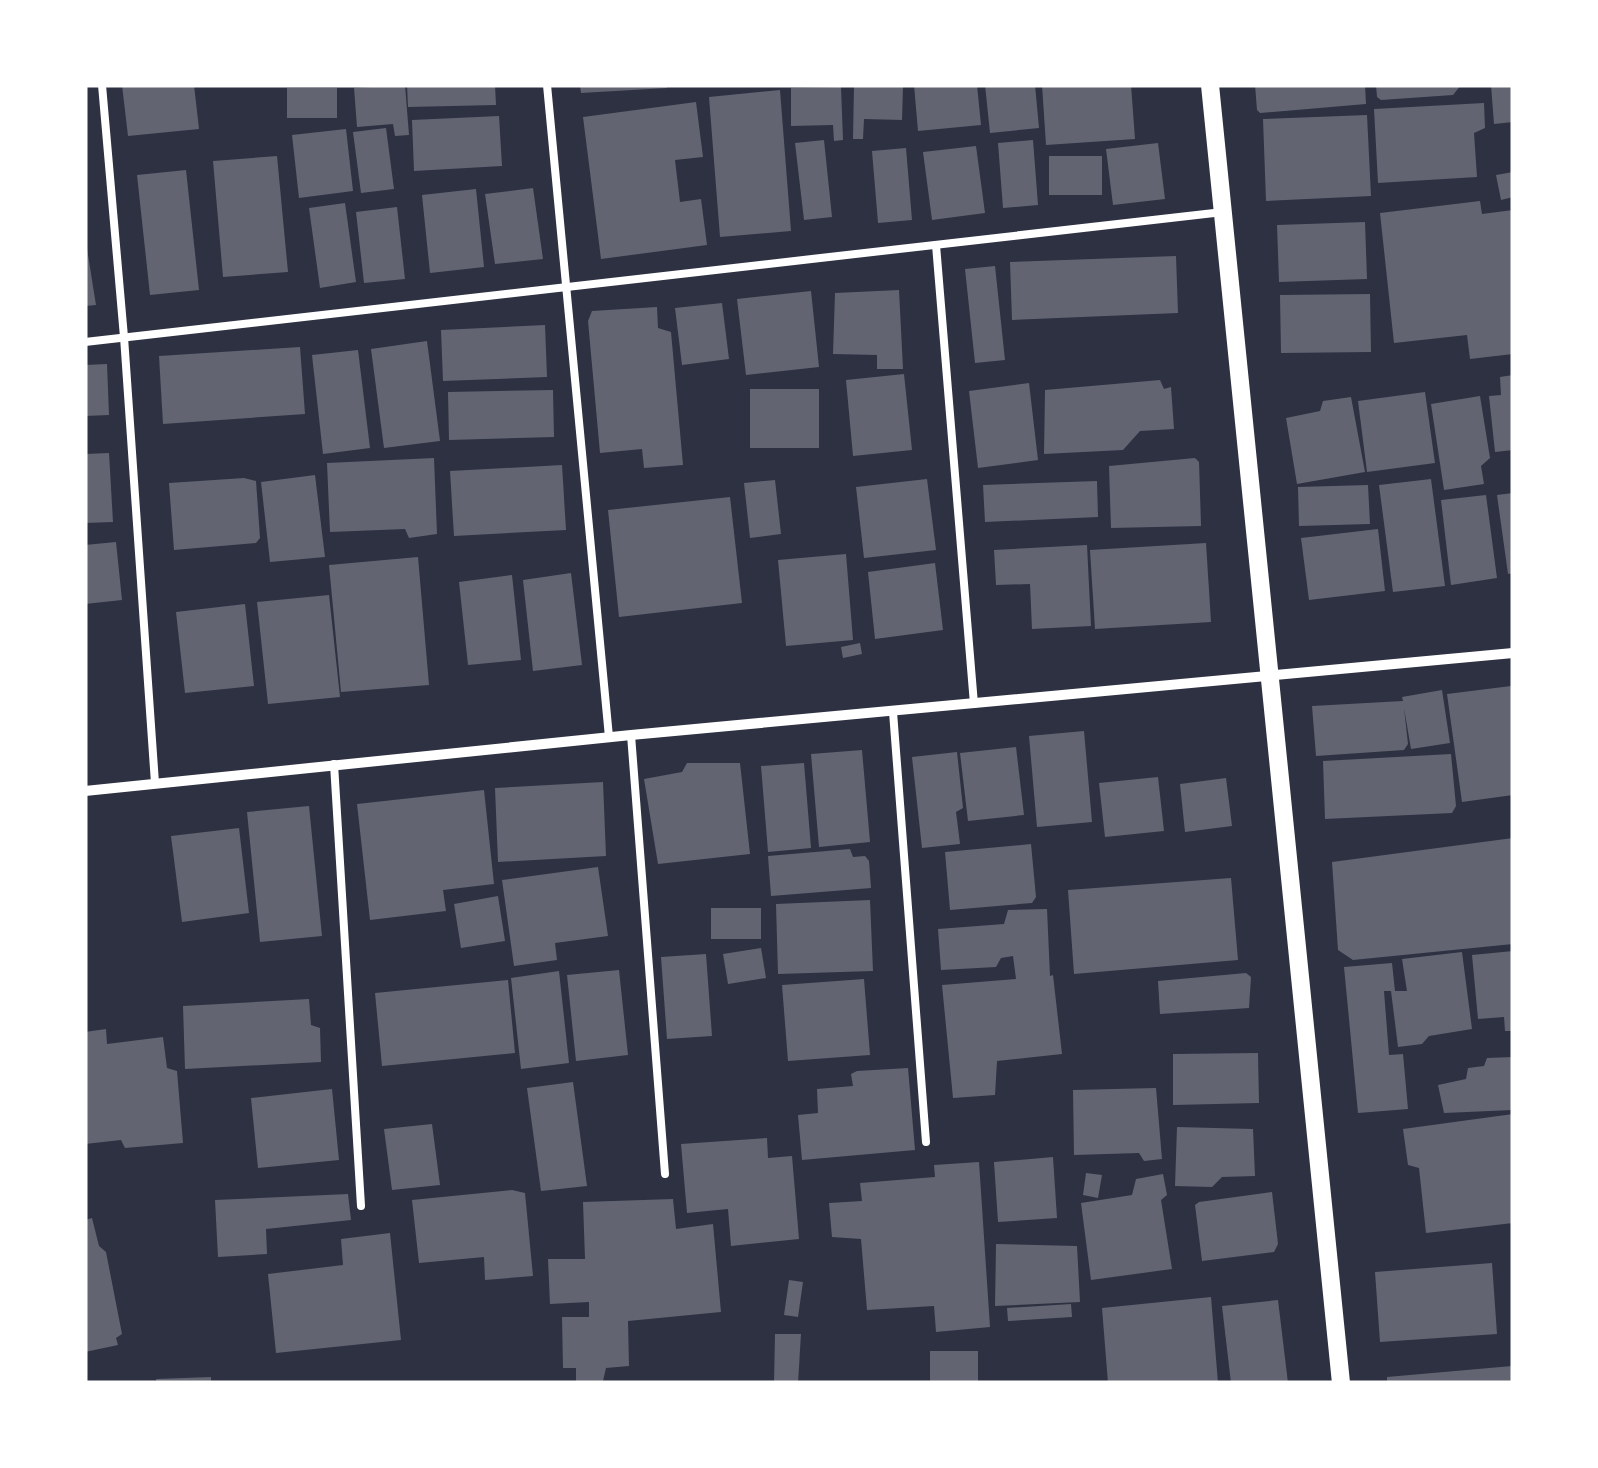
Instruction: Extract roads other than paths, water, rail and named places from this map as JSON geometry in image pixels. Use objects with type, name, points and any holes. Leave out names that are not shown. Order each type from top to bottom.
[{"type":"street","points":[[1210,85],[1341,1383]]},
{"type":"street","points":[[85,790],[1513,653]]},
{"type":"lane","points":[[102,85],[155,784]]},
{"type":"lane","points":[[548,85],[609,737]]},
{"type":"lane","points":[[85,342],[1222,212]]},
{"type":"lane","points":[[936,245],[974,704]]},
{"type":"lane","points":[[893,712],[926,1142]]},
{"type":"lane","points":[[631,735],[665,1174]]},
{"type":"lane","points":[[334,764],[361,1206]]}]
